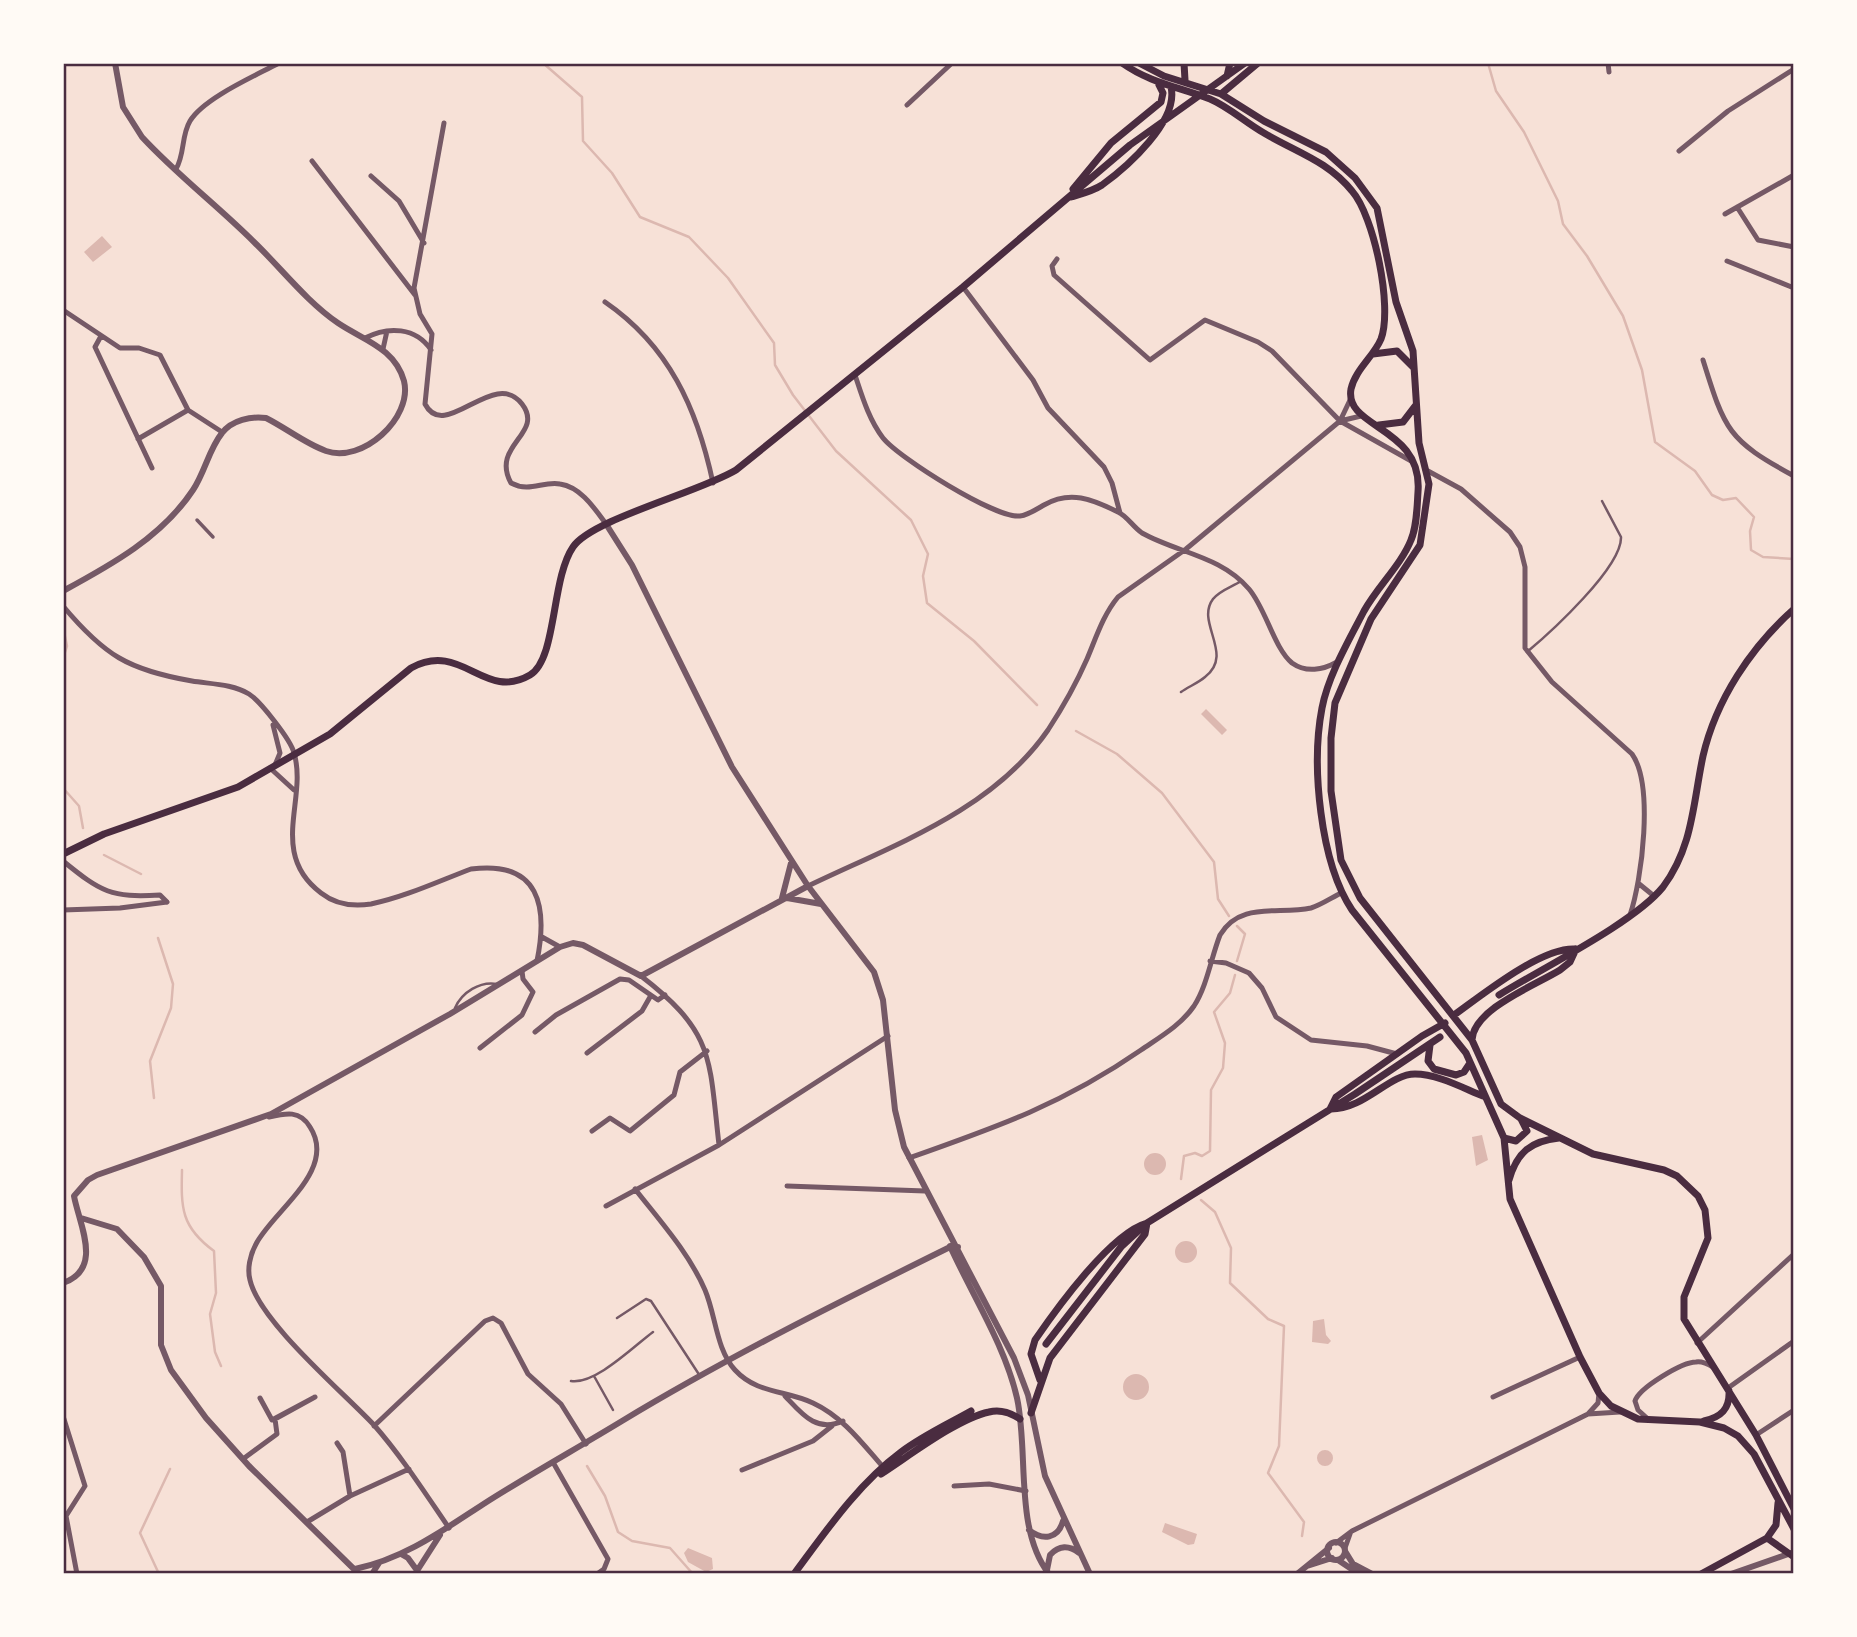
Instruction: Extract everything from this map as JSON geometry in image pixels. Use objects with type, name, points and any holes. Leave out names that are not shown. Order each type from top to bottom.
[{"type":"main road","points":[[1122,63],[1159,85],[1213,101],[1261,132],[1305,152],[1338,177],[1363,204],[1371,227],[1385,296],[1384,330],[1373,354],[1354,381],[1351,398],[1361,416],[1399,440],[1416,464],[1419,486],[1413,536],[1374,594],[1332,679],[1322,708],[1319,756],[1323,822],[1335,880],[1341,893],[1445,1023],[1470,1063],[1504,1138],[1507,1187],[1580,1357],[1599,1393],[1621,1412],[1652,1421],[1700,1422],[1724,1428],[1738,1436],[1754,1454],[1794,1529]]},
{"type":"main road","points":[[1139,63],[1153,71],[1221,94],[1264,121],[1326,152],[1367,192],[1382,223],[1391,279],[1413,351],[1419,443],[1428,471],[1428,502],[1420,545],[1377,610],[1335,703],[1331,738],[1332,809],[1337,847],[1346,876],[1360,898],[1472,1040],[1495,1095],[1520,1118],[1592,1154],[1664,1170],[1684,1181],[1699,1196],[1705,1210],[1707,1238],[1683,1309],[1684,1320],[1756,1435],[1794,1509]]},
{"type":"main road","points":[[1184,63],[1185,80]]},
{"type":"main road","points":[[1222,82],[1230,63]]},
{"type":"main road","points":[[63,848],[237,787],[330,734],[411,668],[424,661],[438,658],[450,661],[501,683],[512,682],[534,673],[545,657],[557,585],[570,552],[580,539],[606,524],[713,483],[736,470],[963,287],[1152,128],[1222,82],[1245,63]]},
{"type":"main road","points":[[1221,94],[1258,63]]},
{"type":"main road","points":[[1067,198],[1104,150],[1161,102],[1163,93],[1159,85]]},
{"type":"main road","points":[[1067,198],[1101,185],[1147,145],[1171,105],[1171,87]]},
{"type":"main road","points":[[1373,354],[1384,350],[1397,351],[1414,370]]},
{"type":"main road","points":[[1374,424],[1403,422],[1417,403]]},
{"type":"main road","points":[[1499,995],[1630,915],[1655,896],[1671,875],[1686,845],[1704,752],[1728,690],[1748,660],[1794,609]]},
{"type":"main road","points":[[63,854],[102,835]]},
{"type":"main road","points":[[1454,1015],[1542,957],[1560,950],[1576,949]]},
{"type":"main road","points":[[1472,1040],[1474,1027],[1484,1015],[1560,970],[1570,962],[1576,949]]},
{"type":"main road","points":[[1330,1109],[1336,1097],[1445,1023]]},
{"type":"main road","points":[[1046,1344],[1121,1247],[1147,1223],[1440,1037]]},
{"type":"main road","points":[[1430,1044],[1428,1061],[1434,1069],[1456,1075],[1464,1072],[1470,1063]]},
{"type":"main road","points":[[1330,1109],[1343,1109],[1413,1073],[1483,1096]]},
{"type":"main road","points":[[1504,1138],[1516,1140],[1524,1136],[1527,1131],[1520,1118]]},
{"type":"main road","points":[[1507,1187],[1513,1167],[1523,1151],[1536,1142],[1561,1138]]},
{"type":"main road","points":[[1040,1380],[1031,1350],[1041,1332],[1117,1238],[1133,1227],[1147,1223]]},
{"type":"main road","points":[[1031,1413],[1040,1380],[1055,1351],[1145,1234],[1147,1223]]},
{"type":"main road","points":[[1700,1422],[1714,1419],[1726,1410],[1728,1388]]},
{"type":"main road","points":[[794,1574],[847,1505],[883,1467],[911,1445],[971,1411]]},
{"type":"main road","points":[[874,1477],[910,1453],[986,1412],[1002,1411],[1020,1419]]},
{"type":"main road","points":[[1701,1574],[1767,1538],[1776,1525],[1778,1499]]},
{"type":"main road","points":[[1767,1538],[1794,1555]]},
{"type":"street","points":[[63,591],[134,550],[170,518],[197,483],[222,432],[241,420],[255,416],[266,418],[327,452],[342,454],[356,450],[391,427],[402,408],[403,379],[396,363],[383,349],[325,313],[156,152],[127,117],[115,63]]},
{"type":"street","points":[[176,169],[182,155],[185,132],[197,113],[279,63]]},
{"type":"street","points":[[907,105],[952,63]]},
{"type":"street","points":[[1608,63],[1609,72]]},
{"type":"street","points":[[1679,151],[1728,111],[1794,69]]},
{"type":"street","points":[[415,295],[444,123]]},
{"type":"street","points":[[312,161],[415,295],[420,314],[432,334],[425,397],[428,409],[442,416],[491,396],[509,394],[524,406],[527,419],[524,433],[506,456],[504,465],[511,483],[527,489],[551,484],[569,486],[586,499],[606,524],[632,565],[721,749],[808,886],[874,972],[883,1000],[895,1110],[909,1158],[1014,1358],[1031,1413],[1045,1476],[1063,1521],[1090,1574]]},
{"type":"street","points":[[1725,214],[1794,175]]},
{"type":"street","points":[[371,176],[394,196],[424,243]]},
{"type":"street","points":[[1737,207],[1758,240],[1794,247]]},
{"type":"street","points":[[1057,258],[1052,267],[1054,275],[1150,360],[1205,320],[1216,323],[1272,351],[1340,421],[1416,464]]},
{"type":"street","points":[[1727,261],[1794,288]]},
{"type":"street","points":[[963,287],[1033,380],[1048,408],[1104,467],[1112,483],[1120,513]]},
{"type":"street","points":[[605,302],[642,331],[667,362],[695,424],[713,483]]},
{"type":"street","points":[[63,310],[120,348],[139,348],[160,355],[188,410],[222,432]]},
{"type":"street","points":[[365,338],[387,331],[409,331],[431,350]]},
{"type":"street","points":[[383,349],[387,331]]},
{"type":"street","points":[[100,336],[95,347],[152,468]]},
{"type":"street","points":[[1703,360],[1719,412],[1731,431],[1750,452],[1794,476]]},
{"type":"street","points":[[855,375],[868,413],[885,441],[925,472],[991,507],[1020,516],[1058,497],[1078,496],[1120,513],[1142,533],[1220,565],[1241,581],[1261,606],[1287,657],[1299,666],[1320,670],[1332,679]]},
{"type":"street","points":[[641,976],[782,898],[954,814],[995,786],[1028,754],[1058,715],[1110,607],[1131,587],[1186,549],[1340,421],[1351,398]]},
{"type":"street","points":[[138,439],[188,410]]},
{"type":"street","points":[[1340,421],[1361,416]]},
{"type":"street","points":[[1428,471],[1461,489],[1496,517],[1520,547],[1525,567],[1527,652],[1552,682],[1640,764],[1645,796],[1638,883],[1630,915]]},
{"type":"street","points":[[197,520],[213,537]]},
{"type":"street","points":[[63,606],[92,640],[122,660],[155,674],[235,688],[257,701],[295,754],[294,854],[306,878],[328,898],[343,905],[370,904],[471,869],[497,868],[520,877],[536,894],[543,915],[537,961]]},
{"type":"street","points":[[1320,670],[1341,660]]},
{"type":"street","points":[[270,719],[280,753],[272,767],[295,790]]},
{"type":"street","points":[[63,861],[108,892],[126,897],[160,895],[167,902],[63,910]]},
{"type":"street","points":[[782,898],[790,877],[791,861]]},
{"type":"street","points":[[1638,883],[1655,896]]},
{"type":"street","points":[[909,1158],[1024,1117],[1105,1075],[1181,1021],[1197,1000],[1225,927],[1241,915],[1314,907],[1341,893]]},
{"type":"street","points":[[782,898],[802,898],[821,904]]},
{"type":"street","points":[[542,937],[560,947]]},
{"type":"street","points":[[257,1120],[454,1011],[560,947],[573,943],[583,945],[641,976],[689,1019],[706,1051],[713,1076],[719,1144]]},
{"type":"street","points":[[1210,961],[1226,963],[1249,973],[1262,988],[1276,1017],[1311,1040],[1367,1046],[1397,1054]]},
{"type":"street","points":[[480,1048],[522,1015],[533,992],[523,979],[522,971]]},
{"type":"street","points":[[535,1032],[556,1015],[620,979],[629,980],[658,1000],[665,995]]},
{"type":"street","points":[[587,1053],[642,1011],[650,997]]},
{"type":"street","points":[[606,1206],[719,1144],[888,1035]]},
{"type":"street","points":[[592,1131],[610,1118],[630,1130],[674,1095],[680,1072],[706,1051]]},
{"type":"street","points":[[63,1283],[77,1275],[85,1263],[86,1233],[74,1196],[88,1180],[117,1167],[257,1120],[292,1112],[303,1116],[316,1141],[314,1162],[306,1181],[255,1245],[249,1261],[250,1279],[255,1294],[290,1339],[374,1426],[409,1468],[449,1528]]},
{"type":"street","points":[[787,1186],[925,1191]]},
{"type":"street","points":[[635,1189],[680,1248],[704,1288],[728,1361],[752,1384],[811,1402],[843,1421],[883,1467]]},
{"type":"street","points":[[81,1218],[117,1229],[153,1268],[163,1296],[161,1345],[165,1362],[206,1418],[243,1460],[357,1572],[401,1554],[441,1533],[700,1376],[950,1247],[958,1247]]},
{"type":"street","points":[[950,1237],[950,1247],[1014,1388],[1020,1419],[1028,1528],[1035,1552],[1048,1573]]},
{"type":"street","points":[[1697,1343],[1794,1254]]},
{"type":"street","points":[[374,1426],[485,1321],[493,1318],[500,1323],[532,1379],[561,1404],[586,1444]]},
{"type":"street","points":[[1728,1388],[1794,1341]]},
{"type":"street","points":[[1493,1397],[1580,1357]]},
{"type":"street","points":[[1652,1421],[1638,1410],[1635,1401],[1643,1388],[1688,1364],[1706,1363],[1716,1368]]},
{"type":"street","points":[[1297,1574],[1352,1531],[1588,1414],[1598,1403],[1599,1393]]},
{"type":"street","points":[[783,1394],[811,1422],[832,1426]]},
{"type":"street","points":[[243,1460],[277,1434],[275,1419],[315,1397],[272,1420],[260,1398]]},
{"type":"street","points":[[1588,1414],[1621,1412]]},
{"type":"street","points":[[1756,1435],[1793,1412]]},
{"type":"street","points":[[63,1416],[85,1486],[66,1516],[77,1574]]},
{"type":"street","points":[[742,1470],[813,1441],[843,1421]]},
{"type":"street","points":[[337,1443],[343,1452],[350,1496]]},
{"type":"street","points":[[554,1464],[608,1559],[607,1564],[597,1574]]},
{"type":"street","points":[[307,1522],[350,1496],[409,1468]]},
{"type":"street","points":[[954,1486],[989,1484],[1026,1491]]},
{"type":"street","points":[[1028,1528],[1038,1536],[1049,1537],[1059,1531],[1063,1521]]},
{"type":"street","points":[[1305,1566],[1335,1559],[1345,1550],[1352,1531]]},
{"type":"street","points":[[401,1554],[408,1558],[415,1572],[441,1533]]},
{"type":"street","points":[[1336,1542],[1345,1550],[1353,1564],[1372,1574]]},
{"type":"street","points":[[1048,1573],[1047,1561],[1054,1551],[1065,1547],[1080,1554]]},
{"type":"street","points":[[1329,1548],[1335,1559],[1359,1574]]},
{"type":"street","points":[[1731,1574],[1794,1555]]},
{"type":"street","points":[[372,1574],[379,1563]]},
{"type":"lane","points":[[1527,652],[1565,616],[1617,556],[1621,537],[1602,501]]},
{"type":"lane","points":[[1181,692],[1207,676],[1216,662],[1218,653],[1208,615],[1209,606],[1219,593],[1241,581]]},
{"type":"lane","points":[[617,1318],[646,1299],[651,1301],[700,1376]]},
{"type":"lane","points":[[571,1381],[582,1381],[594,1376],[653,1332]]},
{"type":"lane","points":[[594,1376],[613,1410]]},
{"type":"shaded area","points":[[102,236],[112,247],[93,262],[84,252]]},
{"type":"shaded area","points":[[1206,709],[1227,730],[1222,735],[1201,714]]},
{"type":"shaded area","points":[[1482,1135],[1488,1160],[1476,1166],[1472,1137]]},
{"type":"shaded area","points":[[1155,1153],[1163,1156],[1166,1164],[1163,1172],[1155,1175],[1147,1172],[1144,1164],[1147,1156]]},
{"type":"shaded area","points":[[1186,1241],[1194,1244],[1197,1252],[1194,1260],[1186,1263],[1178,1260],[1175,1252],[1178,1244]]},
{"type":"shaded area","points":[[1324,1319],[1326,1335],[1331,1341],[1328,1344],[1312,1342],[1313,1321]]},
{"type":"shaded area","points":[[1136,1374],[1145,1378],[1149,1387],[1145,1396],[1136,1400],[1127,1396],[1123,1387],[1127,1378]]},
{"type":"shaded area","points":[[1325,1450],[1331,1452],[1331,1464],[1325,1466],[1319,1464],[1317,1458],[1319,1452]]},
{"type":"shaded area","points":[[1165,1523],[1197,1534],[1194,1544],[1188,1545],[1162,1532]]},
{"type":"shaded area","points":[[688,1548],[712,1558],[713,1569],[706,1572],[688,1562],[684,1553]]},
{"type":"waterway","points":[[543,63],[582,97],[583,141],[612,173],[640,217],[689,237],[728,278],[774,343],[775,365],[793,395],[836,451],[911,520],[928,554],[923,576],[927,603],[974,641],[1037,705]]},
{"type":"waterway","points":[[1488,63],[1496,91],[1524,132],[1558,201],[1563,224],[1587,256],[1623,316],[1642,370],[1655,442],[1695,471],[1712,495],[1723,500],[1736,498],[1754,517],[1750,531],[1751,550],[1763,557],[1794,559]]},
{"type":"waterway","points":[[63,627],[67,646],[63,658]]},
{"type":"waterway","points":[[1076,731],[1117,754],[1162,793],[1214,862],[1218,899],[1229,916]]},
{"type":"waterway","points":[[63,788],[79,806],[83,828]]},
{"type":"waterway","points":[[104,855],[141,874]]},
{"type":"waterway","points":[[1237,926],[1245,934],[1237,961]]},
{"type":"waterway","points":[[154,1098],[150,1061],[171,1008],[173,984],[158,938]]},
{"type":"waterway","points":[[1181,1179],[1184,1156],[1195,1153],[1202,1156],[1210,1151],[1211,1090],[1223,1068],[1225,1043],[1214,1012],[1230,993],[1235,975]]},
{"type":"waterway","points":[[182,1170],[185,1216],[195,1234],[214,1251],[216,1293],[210,1314],[215,1352],[221,1366]]},
{"type":"waterway","points":[[1201,1200],[1215,1212],[1231,1248],[1230,1283],[1268,1319],[1284,1326],[1279,1446],[1268,1473],[1304,1522],[1302,1536]]},
{"type":"waterway","points":[[587,1466],[605,1496],[618,1532],[632,1541],[670,1548],[693,1574]]},
{"type":"waterway","points":[[159,1574],[140,1533],[170,1469]]}]
